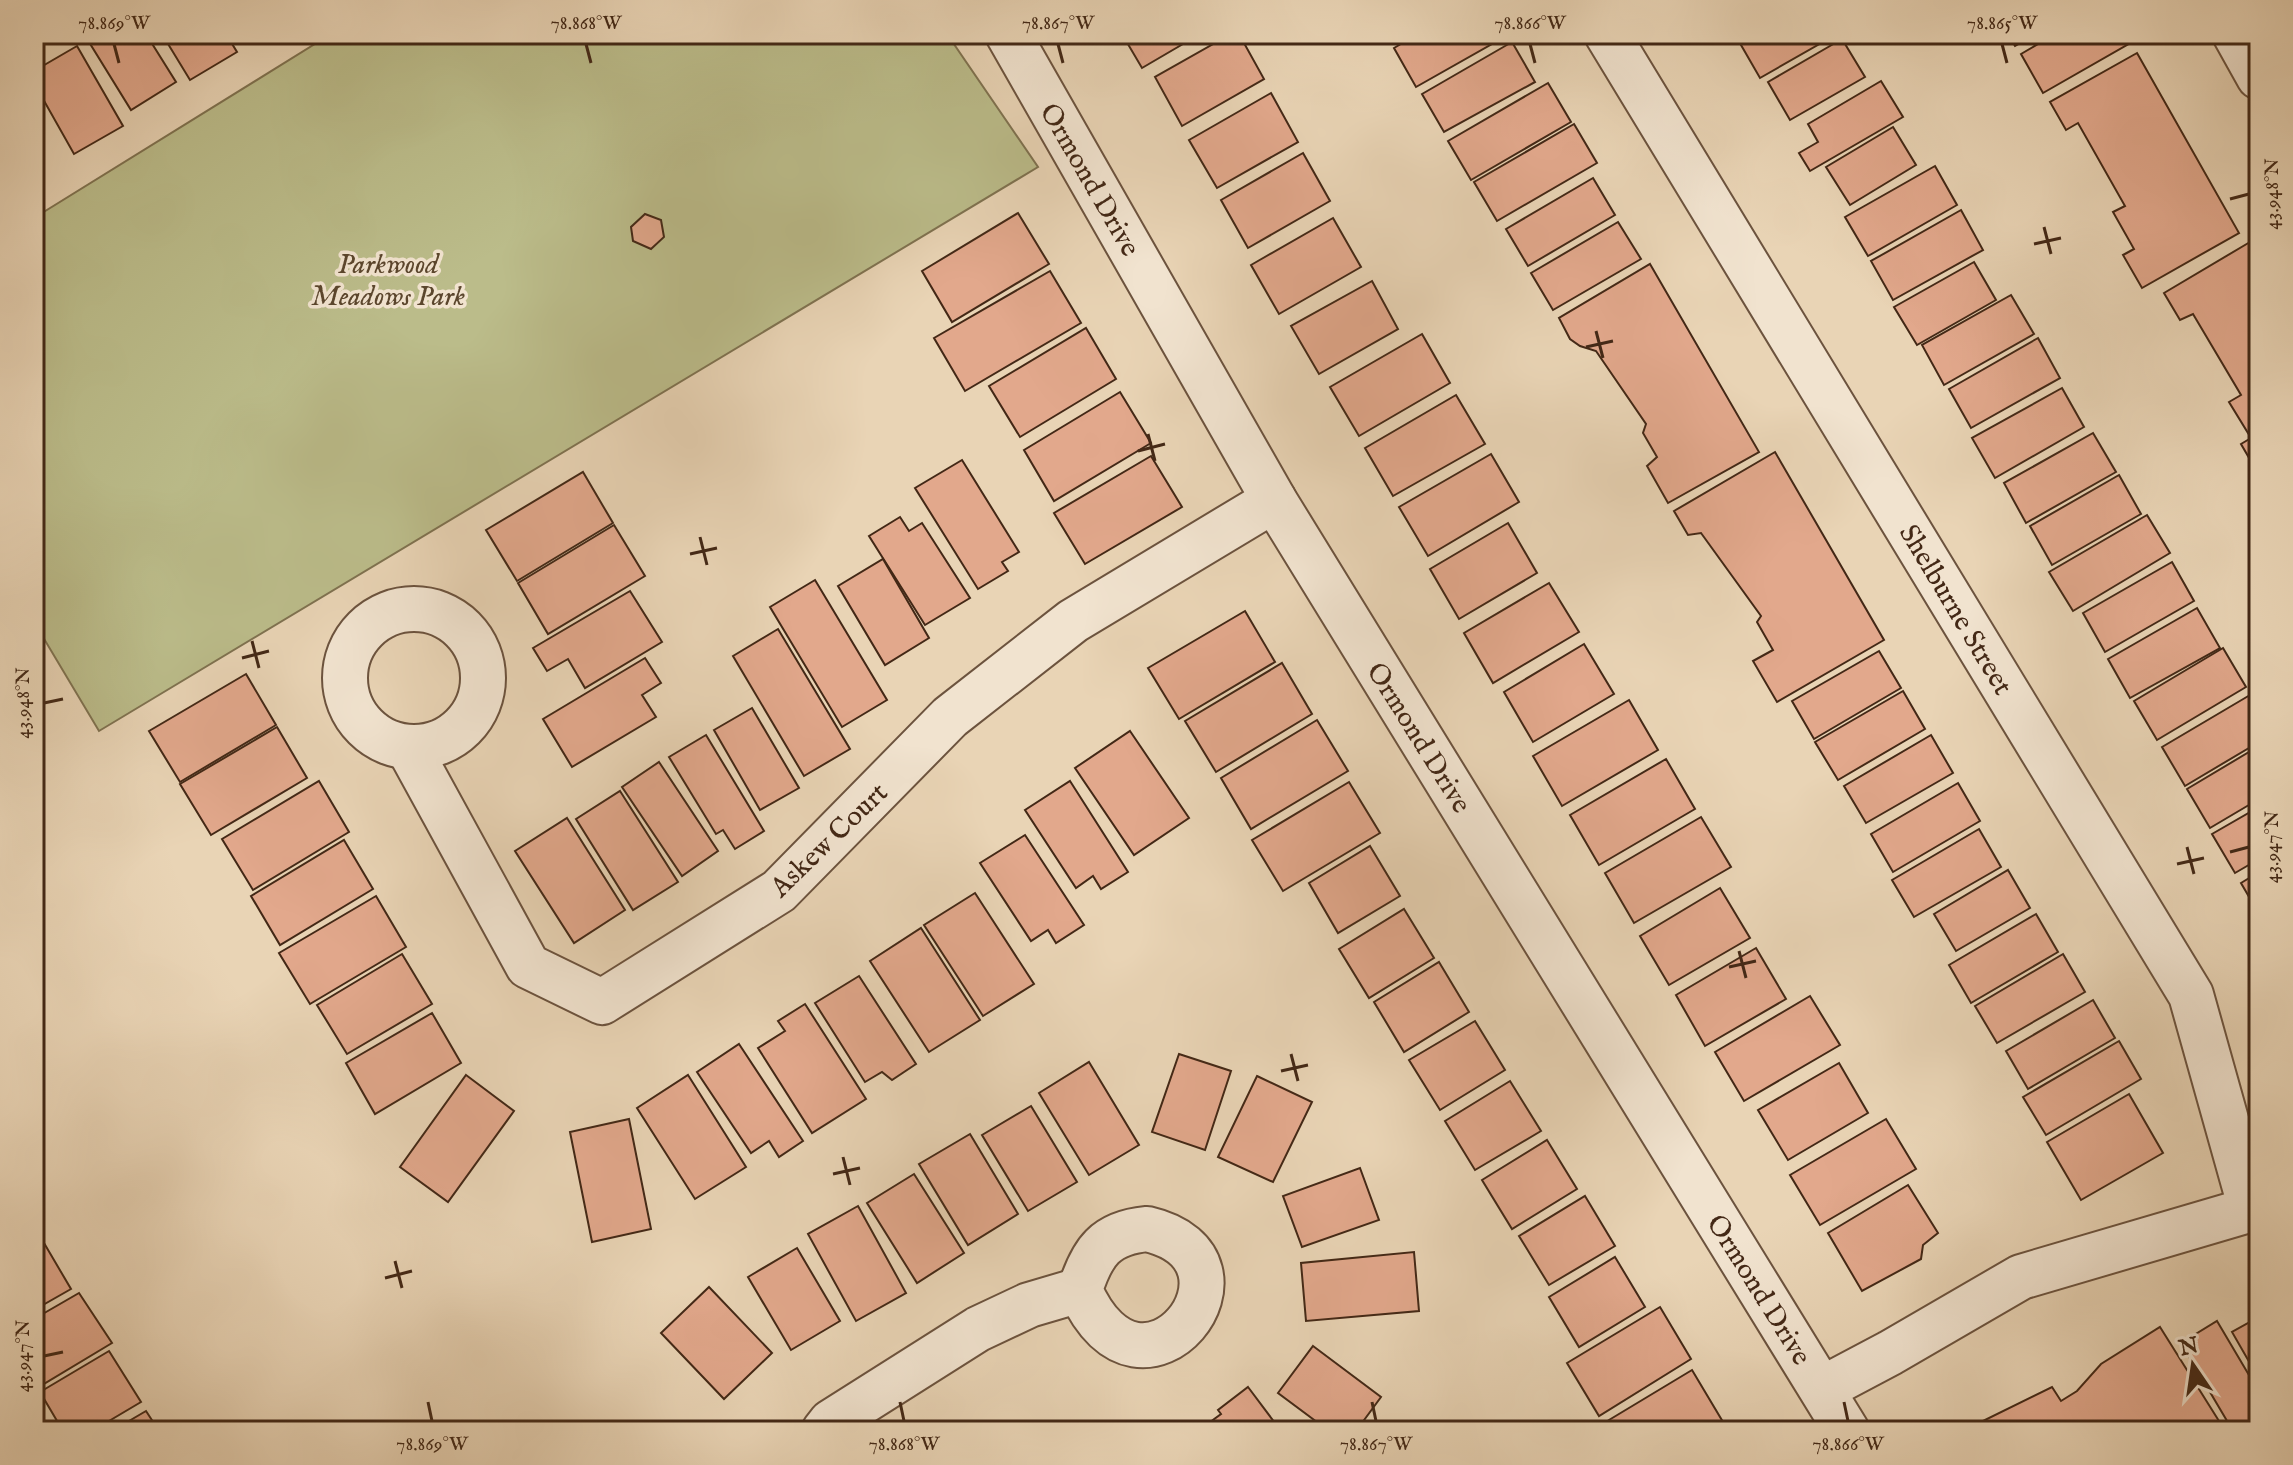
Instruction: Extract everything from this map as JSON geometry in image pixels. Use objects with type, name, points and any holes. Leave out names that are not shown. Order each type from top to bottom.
[{"type":"street","name":"Ormond Drive","points":[[1008,34],[1274,500],[1847,1431]]},
{"type":"street","name":"Shelburne Street","points":[[1607,34],[2191,995],[2255,1208]]},
{"type":"street","points":[[2235,34],[2259,77]]},
{"type":"street","name":"Askew Court","points":[[408,747],[528,966],[602,1002],[779,891],[950,717],[1073,621],[1274,500]]},
{"type":"street","points":[[1822,1389],[2021,1277],[2255,1208]]},
{"type":"street","points":[[824,1431],[831,1422],[978,1329],[1029,1305],[1080,1290]]},
{"type":"green space","name":"Parkwood Meadows Park","points":[[331,34],[947,34],[1038,167],[99,731],[34,622],[34,218]]},
{"type":"building","points":[[102,34],[146,34],[176,82],[131,110],[89,42]]},
{"type":"building","points":[[162,34],[226,34],[237,52],[190,80]]},
{"type":"building","points":[[243,34],[266,34],[248,43]]},
{"type":"building","points":[[1122,34],[1200,34],[1142,68]]},
{"type":"building","points":[[1231,34],[1239,34],[1264,79],[1182,126],[1155,77]]},
{"type":"building","points":[[1418,34],[1506,36],[1416,87],[1394,48]]},
{"type":"building","points":[[1744,34],[1837,34],[1760,78],[1737,38]]},
{"type":"building","points":[[2008,34],[2037,34],[2015,46]]},
{"type":"building","points":[[2055,34],[2128,34],[2132,42],[2043,93],[2021,54]]},
{"type":"building","points":[[1842,39],[1865,77],[1790,120],[1768,82]]},
{"type":"building","points":[[1512,42],[1535,82],[1444,132],[1422,94]]},
{"type":"building","points":[[77,46],[123,126],[74,154],[34,83],[34,71]]},
{"type":"building","points":[[2137,53],[2239,233],[2142,288],[2123,255],[2134,249],[2113,212],[2125,206],[2078,123],[2066,130],[2050,102]]},
{"type":"building","points":[[1881,81],[1903,117],[1810,171],[1799,153],[1818,142],[1808,124]]},
{"type":"building","points":[[1548,83],[1571,122],[1471,180],[1448,141]]},
{"type":"building","points":[[1271,93],[1298,142],[1217,188],[1189,140]]},
{"type":"building","points":[[1574,124],[1597,163],[1497,221],[1474,182]]},
{"type":"building","points":[[1893,127],[1916,165],[1850,205],[1826,167]]},
{"type":"building","points":[[1303,153],[1330,201],[1248,248],[1221,200]]},
{"type":"building","points":[[1935,166],[1957,205],[1868,256],[1845,217]]},
{"type":"building","points":[[1593,178],[1615,215],[1528,266],[1506,229]]},
{"type":"building","points":[[1961,210],[1983,250],[1893,300],[1871,261]]},
{"type":"building","points":[[1018,213],[1049,264],[952,322],[922,271]]},
{"type":"building","points":[[645,214],[661,220],[664,237],[651,249],[633,241],[631,227]]},
{"type":"building","points":[[1333,218],[1361,267],[1279,314],[1251,265]]},
{"type":"building","points":[[1618,222],[1641,259],[1553,310],[1531,273]]},
{"type":"building","points":[[2250,242],[2259,257],[2259,475],[2241,444],[2251,438],[2229,402],[2241,395],[2193,314],[2180,320],[2164,293]]},
{"type":"building","points":[[1974,262],[1996,300],[1917,345],[1894,307]]},
{"type":"building","points":[[1650,264],[1759,452],[1668,503],[1647,466],[1657,457],[1643,433],[1646,424],[1596,351],[1570,339],[1559,318]]},
{"type":"building","points":[[1050,271],[1081,323],[965,391],[934,338]]},
{"type":"building","points":[[1372,281],[1398,329],[1319,374],[1291,326]]},
{"type":"building","points":[[2011,295],[2034,334],[1944,385],[1922,345]]},
{"type":"building","points":[[1086,328],[1116,379],[1020,437],[989,386]]},
{"type":"building","points":[[1422,334],[1450,383],[1359,436],[1330,387]]},
{"type":"building","points":[[2038,338],[2060,378],[1971,428],[1949,389]]},
{"type":"building","points":[[2062,388],[2084,427],[1995,478],[1972,438]]},
{"type":"building","points":[[1120,392],[1151,443],[1054,501],[1024,450]]},
{"type":"building","points":[[1456,395],[1485,444],[1393,496],[1365,448]]},
{"type":"building","points":[[2093,433],[2116,472],[2026,523],[2004,483]]},
{"type":"building","points":[[1775,452],[1884,640],[1777,702],[1753,661],[1773,650],[1757,622],[1761,616],[1701,533],[1688,535],[1674,511]]},
{"type":"building","points":[[1491,454],[1519,502],[1428,556],[1399,507]]},
{"type":"building","points":[[1151,456],[1182,507],[1085,564],[1054,513]]},
{"type":"building","points":[[962,460],[1019,552],[1002,562],[1008,571],[978,589],[915,488]]},
{"type":"building","points":[[583,472],[613,523],[517,581],[486,530]]},
{"type":"building","points":[[2119,475],[2141,514],[2052,565],[2030,526]]},
{"type":"building","points":[[2147,515],[2170,553],[2073,611],[2049,572]]},
{"type":"building","points":[[900,517],[909,531],[922,523],[970,598],[925,625],[869,536]]},
{"type":"building","points":[[1508,523],[1537,573],[1459,619],[1430,569]]},
{"type":"building","points":[[614,525],[645,576],[548,634],[518,583]]},
{"type":"building","points":[[883,559],[929,638],[885,665],[838,586]]},
{"type":"building","points":[[2172,562],[2194,601],[2105,652],[2083,613]]},
{"type":"building","points":[[815,580],[887,700],[842,727],[770,607]]},
{"type":"building","points":[[1549,583],[1579,632],[1493,683],[1464,633]]},
{"type":"building","points":[[630,591],[662,642],[585,688],[568,659],[547,671],[533,648]]},
{"type":"building","points":[[2197,608],[2220,648],[2130,698],[2108,659]]},
{"type":"building","points":[[1245,611],[1275,662],[1179,719],[1148,668]]},
{"type":"building","points":[[778,629],[850,749],[804,776],[733,656]]},
{"type":"building","points":[[1584,644],[1614,694],[1533,742],[1504,692]]},
{"type":"building","points":[[2223,648],[2246,687],[2157,740],[2134,701]]},
{"type":"building","points":[[1879,651],[1901,688],[1814,739],[1792,701]]},
{"type":"building","points":[[645,658],[661,683],[642,695],[656,717],[572,767],[543,719]]},
{"type":"building","points":[[1282,663],[1312,714],[1216,772],[1185,721]]},
{"type":"building","points":[[246,674],[276,725],[180,782],[149,731]]},
{"type":"building","points":[[1903,691],[1925,729],[1838,780],[1815,742]]},
{"type":"building","points":[[2250,695],[2259,710],[2259,742],[2185,786],[2162,747]]},
{"type":"building","points":[[1629,700],[1658,750],[1562,806],[1533,756]]},
{"type":"building","points":[[752,708],[799,788],[760,810],[714,730]]},
{"type":"building","points":[[1317,720],[1348,771],[1251,829],[1221,778]]},
{"type":"building","points":[[277,727],[307,778],[211,835],[180,784]]},
{"type":"building","points":[[1130,731],[1189,818],[1134,855],[1075,768]]},
{"type":"building","points":[[706,735],[764,831],[735,849],[723,830],[716,834],[669,757]]},
{"type":"building","points":[[1931,735],[1953,773],[1866,823],[1844,786]]},
{"type":"building","points":[[2259,746],[2259,799],[2210,828],[2187,789]]},
{"type":"building","points":[[1666,759],[1695,809],[1599,865],[1570,815]]},
{"type":"building","points":[[659,762],[718,851],[682,876],[622,787]]},
{"type":"building","points":[[319,781],[349,832],[253,890],[222,839]]},
{"type":"building","points":[[1070,781],[1128,872],[1101,889],[1093,876],[1076,888],[1025,810]]},
{"type":"building","points":[[1349,782],[1380,833],[1283,891],[1252,840]]},
{"type":"building","points":[[1958,783],[1980,821],[1893,872],[1871,834]]},
{"type":"building","points":[[620,791],[678,882],[633,910],[576,819]]},
{"type":"building","points":[[2259,807],[2259,859],[2235,873],[2212,834]]},
{"type":"building","points":[[1701,817],[1731,867],[1634,923],[1605,873]]},
{"type":"building","points":[[567,818],[625,910],[574,943],[515,851]]},
{"type":"building","points":[[1979,829],[2001,867],[1914,917],[1892,880]]},
{"type":"building","points":[[1025,835],[1084,925],[1056,943],[1048,930],[1031,941],[980,863]]},
{"type":"building","points":[[344,840],[373,889],[280,945],[251,896]]},
{"type":"building","points":[[1370,846],[1400,896],[1338,933],[1309,883]]},
{"type":"building","points":[[2008,870],[2030,908],[1956,951],[1934,914]]},
{"type":"building","points":[[2259,872],[2259,914],[2241,883]]},
{"type":"building","points":[[1720,888],[1750,938],[1669,985],[1640,936]]},
{"type":"building","points":[[975,893],[1034,984],[983,1016],[924,925]]},
{"type":"building","points":[[376,896],[406,947],[310,1004],[279,953]]},
{"type":"building","points":[[1404,909],[1434,958],[1369,998],[1339,949]]},
{"type":"building","points":[[2036,914],[2058,952],[1971,1003],[1949,965]]},
{"type":"building","points":[[921,928],[980,1020],[929,1052],[870,961]]},
{"type":"building","points":[[1756,948],[1786,999],[1705,1046],[1676,995]]},
{"type":"building","points":[[402,954],[432,1004],[347,1054],[317,1005]]},
{"type":"building","points":[[2063,954],[2085,992],[1997,1043],[1975,1006]]},
{"type":"building","points":[[1439,962],[1469,1012],[1404,1052],[1374,1002]]},
{"type":"building","points":[[859,976],[916,1064],[892,1080],[882,1072],[865,1082],[815,1003]]},
{"type":"building","points":[[1810,996],[1840,1045],[1744,1101],[1715,1052]]},
{"type":"building","points":[[2093,1000],[2115,1038],[2028,1089],[2006,1051]]},
{"type":"building","points":[[805,1004],[866,1099],[812,1133],[758,1048],[785,1031],[778,1021]]},
{"type":"building","points":[[432,1013],[461,1063],[375,1114],[346,1063]]},
{"type":"building","points":[[1475,1021],[1505,1070],[1440,1110],[1409,1060]]},
{"type":"building","points":[[2119,1041],[2141,1079],[2046,1135],[2023,1097]]},
{"type":"building","points":[[739,1044],[803,1141],[779,1157],[769,1141],[751,1153],[697,1072]]},
{"type":"building","points":[[1179,1054],[1231,1071],[1205,1150],[1152,1132]]},
{"type":"building","points":[[1089,1062],[1139,1145],[1089,1175],[1039,1093]]},
{"type":"building","points":[[1839,1063],[1868,1113],[1788,1160],[1758,1110]]},
{"type":"building","points":[[466,1075],[514,1111],[448,1202],[400,1167]]},
{"type":"building","points":[[688,1075],[746,1167],[695,1199],[637,1108]]},
{"type":"building","points":[[1257,1076],[1312,1102],[1273,1182],[1218,1157]]},
{"type":"building","points":[[1510,1081],[1541,1131],[1475,1170],[1445,1121]]},
{"type":"building","points":[[2129,1094],[2163,1153],[2081,1200],[2047,1142]]},
{"type":"building","points":[[1031,1106],[1077,1182],[1028,1211],[982,1135]]},
{"type":"building","points":[[629,1119],[651,1229],[592,1242],[570,1132]]},
{"type":"building","points":[[1886,1119],[1916,1169],[1820,1225],[1790,1175]]},
{"type":"building","points":[[970,1134],[1018,1214],[968,1245],[919,1164]]},
{"type":"building","points":[[1547,1140],[1577,1189],[1512,1229],[1482,1180]]},
{"type":"building","points":[[1360,1168],[1379,1220],[1302,1247],[1283,1196]]},
{"type":"building","points":[[914,1174],[964,1253],[917,1283],[867,1203]]},
{"type":"building","points":[[1908,1185],[1938,1233],[1923,1245],[1921,1259],[1862,1291],[1828,1233]]},
{"type":"building","points":[[1585,1196],[1615,1246],[1549,1285],[1519,1236]]},
{"type":"building","points":[[858,1206],[906,1293],[856,1321],[808,1234]]},
{"type":"building","points":[[44,1243],[71,1289],[34,1310],[34,1249]]},
{"type":"building","points":[[797,1248],[840,1321],[791,1350],[748,1277]]},
{"type":"building","points":[[1414,1252],[1419,1311],[1306,1321],[1301,1263]]},
{"type":"building","points":[[1615,1257],[1645,1307],[1579,1347],[1549,1297]]},
{"type":"building","points":[[709,1287],[772,1353],[724,1399],[661,1333]]},
{"type":"building","points":[[79,1293],[112,1343],[42,1385],[34,1371],[34,1319]]},
{"type":"building","points":[[1660,1307],[1691,1359],[1599,1416],[1567,1363]]},
{"type":"building","points":[[2259,1317],[2259,1379],[2232,1332]]},
{"type":"building","points":[[2217,1321],[2259,1392],[2259,1426],[2250,1431],[2233,1431],[2181,1343]]},
{"type":"building","points":[[2160,1327],[2224,1429],[1936,1431],[1953,1422],[1981,1422],[2052,1387],[2061,1401],[2077,1391],[2101,1364]]},
{"type":"building","points":[[1313,1346],[1381,1397],[1356,1431],[1329,1431],[1278,1393]]},
{"type":"building","points":[[109,1351],[141,1402],[92,1431],[63,1431],[40,1392]]},
{"type":"building","points":[[1692,1370],[1723,1422],[1708,1431],[1602,1431],[1599,1426]]},
{"type":"building","points":[[1248,1387],[1281,1431],[1204,1431],[1202,1428],[1221,1414],[1218,1410]]},
{"type":"building","points":[[146,1411],[159,1431],[112,1431]]}]
